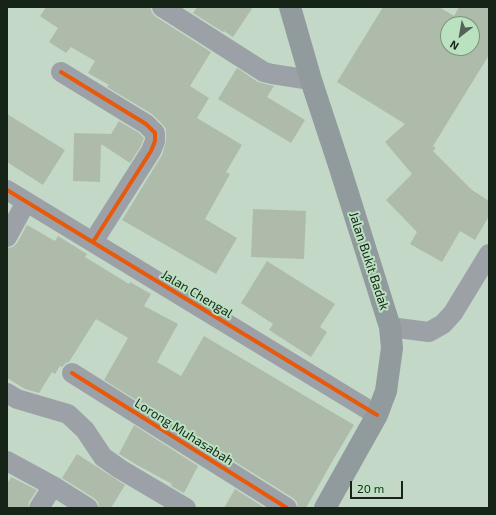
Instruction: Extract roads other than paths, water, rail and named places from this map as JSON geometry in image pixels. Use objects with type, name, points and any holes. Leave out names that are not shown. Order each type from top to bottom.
[{"type":"main road","name":"Jalan Bukit Badak","points":[[290,7],[311,80],[390,327],[392,348],[386,391],[377,415],[325,508]]},
{"type":"street","points":[[162,7],[264,72],[311,80]]},
{"type":"street","points":[[61,72],[146,124],[155,133],[155,141],[151,150],[93,242]]},
{"type":"street","name":"Jalan Chengal","points":[[7,190],[377,415]]},
{"type":"street","points":[[7,237],[26,202]]},
{"type":"street","points":[[390,327],[429,332],[443,324],[453,313],[489,254]]},
{"type":"street","name":"Lorong Muhasabah","points":[[72,373],[287,508]]},
{"type":"street","points":[[7,393],[17,398],[68,414],[85,430],[103,457],[120,469],[186,508]]},
{"type":"street","points":[[7,461],[53,486],[88,508]]},
{"type":"street","points":[[39,508],[53,486]]}]
